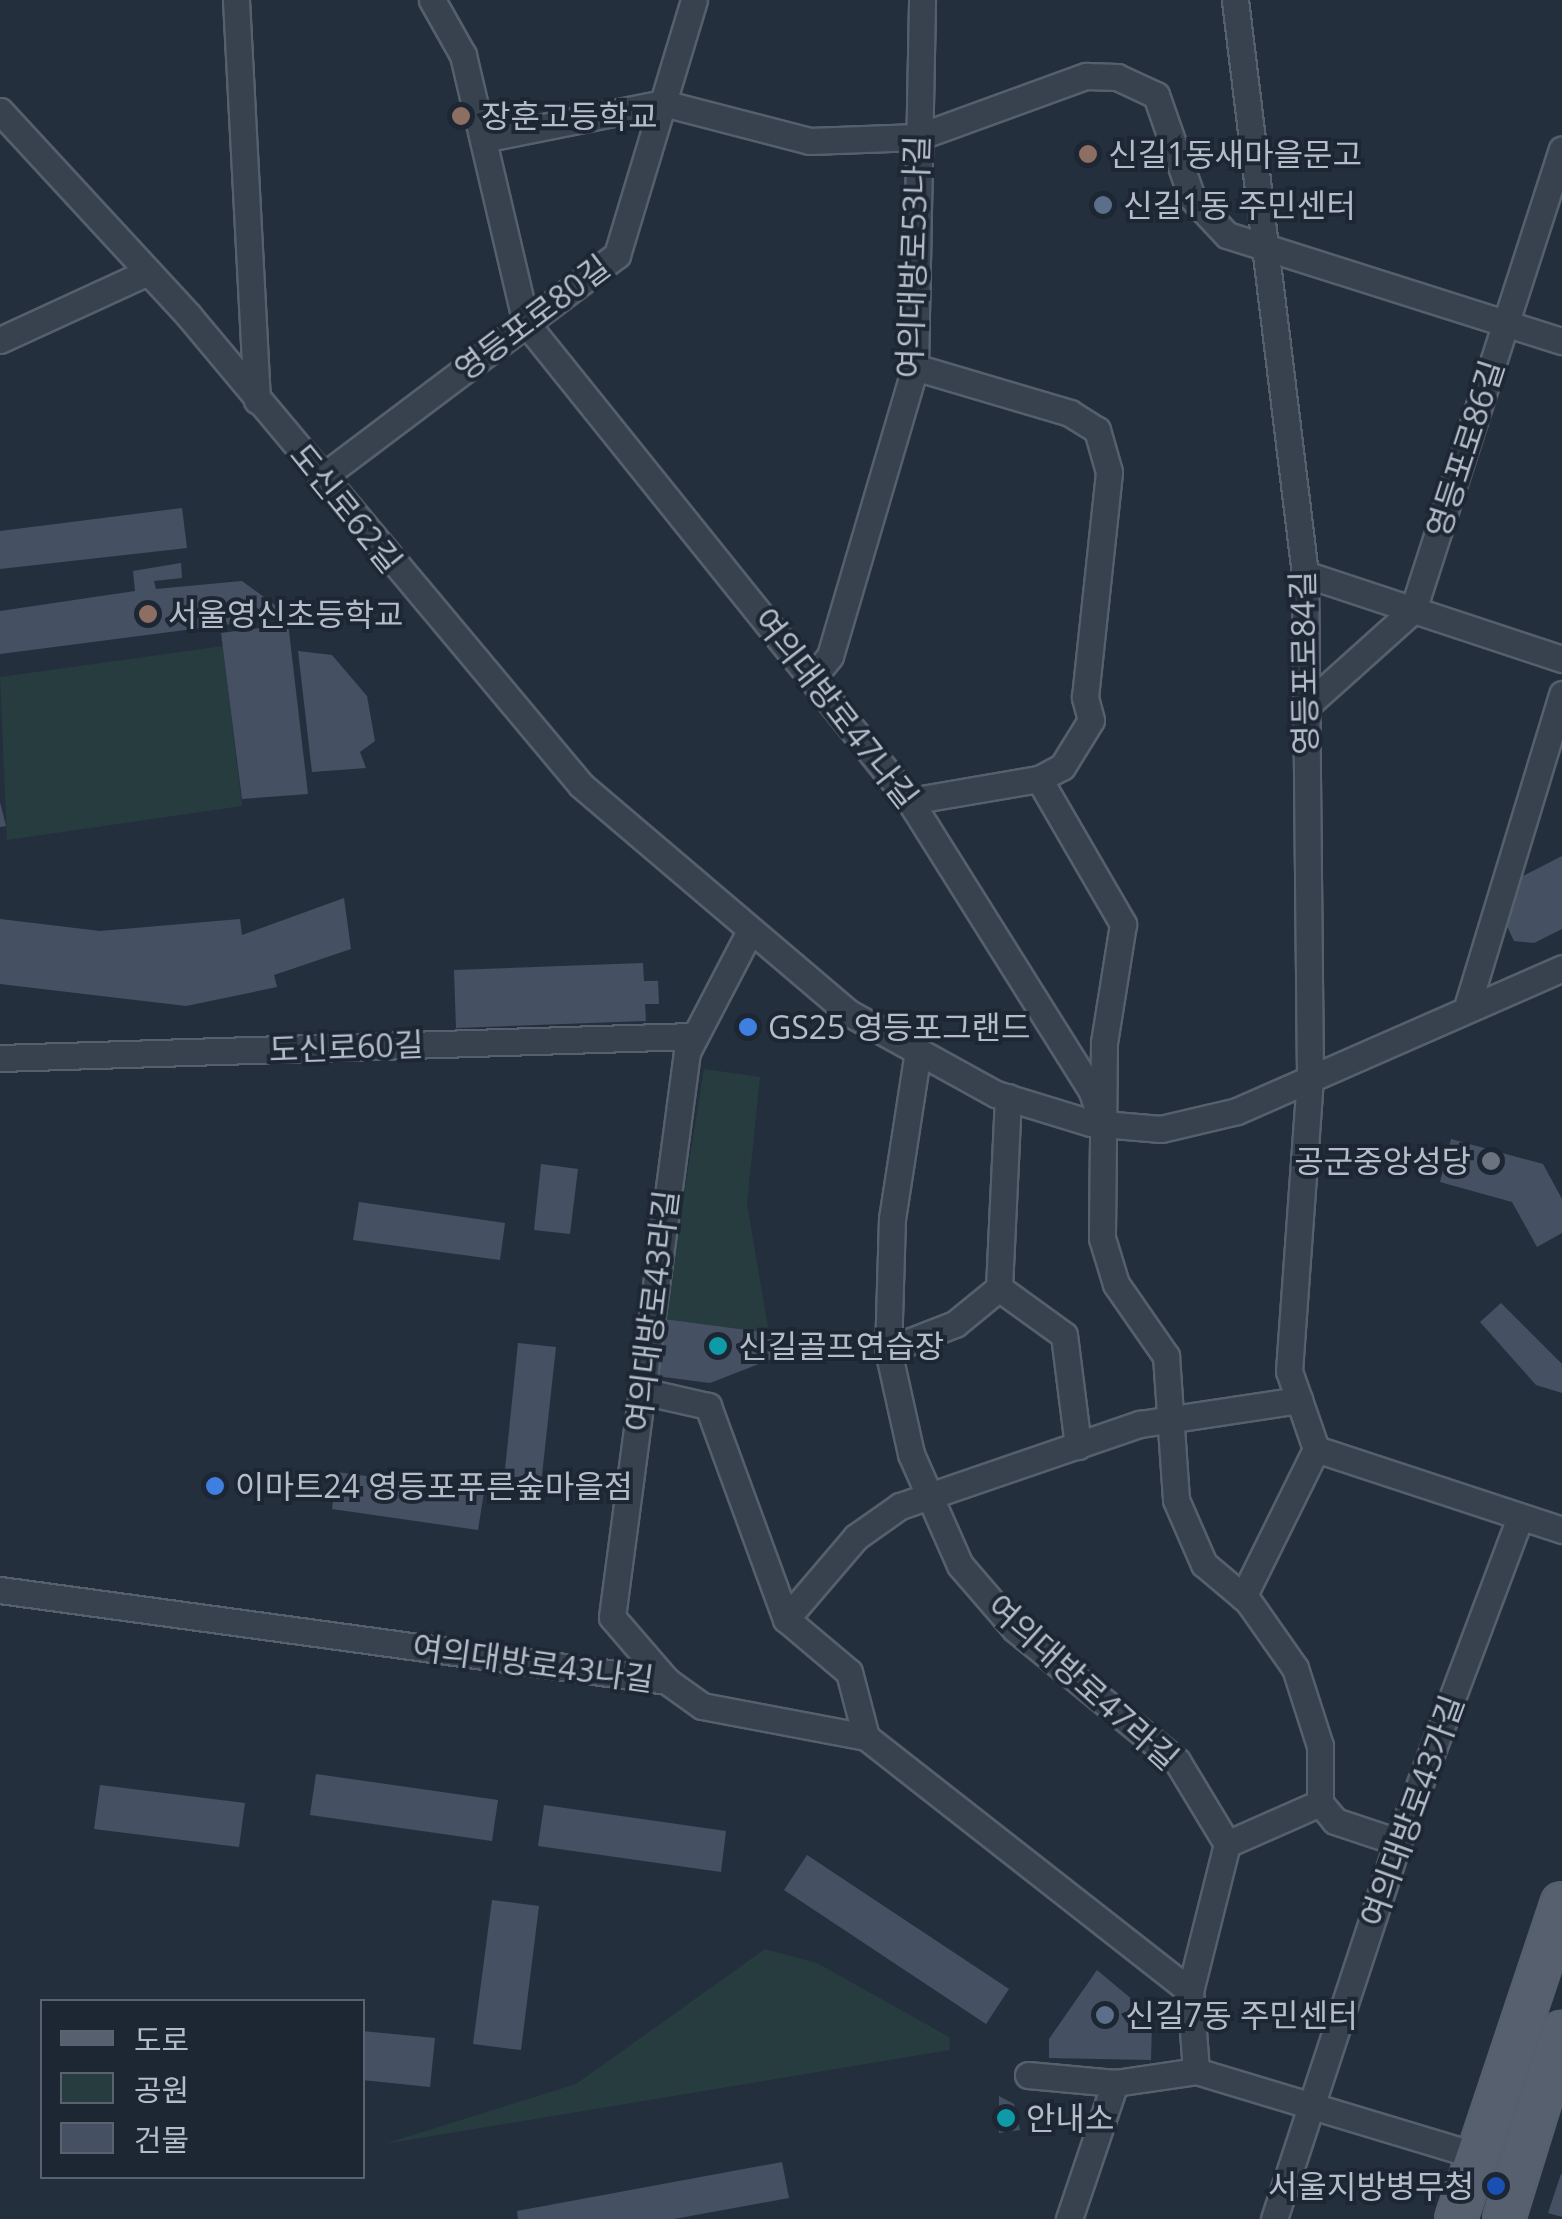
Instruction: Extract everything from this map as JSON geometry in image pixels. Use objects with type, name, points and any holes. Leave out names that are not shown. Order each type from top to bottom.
[{"type":"main road","points":[[1456,2219],[1562,1902]]},
{"type":"main road","points":[[1504,2219],[1560,2045],[1516,2039]]},
{"type":"main road","points":[[1477,2156],[1519,2167]]},
{"type":"street","points":[[236,0],[258,400]]},
{"type":"street","points":[[432,0],[463,55],[526,322]]},
{"type":"street","name":"영등포로80길","points":[[321,478],[617,254],[694,0]]},
{"type":"street","name":"여의대방로53나길","points":[[814,677],[830,656],[914,366],[922,0]]},
{"type":"street","name":"영등포로84길","points":[[1235,0],[1270,249],[1305,574],[1310,1078],[1289,1371],[1316,1449]]},
{"type":"street","points":[[483,139],[663,103],[810,140],[918,137],[1086,76],[1140,84],[1156,95],[1192,198],[1227,235],[1562,342]]},
{"type":"street","name":"도신로62길","points":[[0,111],[148,272],[582,785],[748,934],[850,1012],[918,1051],[1008,1098],[1103,1124],[1161,1129],[1237,1111],[1468,1004],[1562,968]]},
{"type":"street","name":"영등포로86길","points":[[1414,610],[1562,150]]},
{"type":"street","points":[[0,340],[148,272]]},
{"type":"street","name":"여의대방로47나길","points":[[526,322],[910,801],[1091,1090],[1103,1124]]},
{"type":"street","points":[[910,801],[1038,779],[1062,767],[1091,720],[1084,697],[1106,534],[1105,449],[1097,430],[1032,395],[914,366]]},
{"type":"street","points":[[1305,574],[1562,659]]},
{"type":"street","points":[[1305,707],[1414,610]]},
{"type":"street","points":[[1468,1004],[1562,694]]},
{"type":"street","points":[[1038,779],[1123,924],[1103,1124],[1102,1238],[1116,1284],[1166,1356],[1176,1500],[1204,1564],[1242,1597],[1295,1668],[1320,1746],[1320,1803],[1334,1821],[1398,1842]]},
{"type":"street","name":"여의대방로43라길","points":[[667,1681],[612,1617],[693,1036],[748,934]]},
{"type":"street","name":"도신로60길","points":[[0,1058],[693,1036]]},
{"type":"street","name":"여의대방로47라길","points":[[918,1051],[892,1218],[888,1350],[930,1496],[982,1591],[1015,1629],[1177,1761],[1227,1844]]},
{"type":"street","points":[[888,1350],[955,1324],[999,1288],[1008,1098]]},
{"type":"street","points":[[999,1288],[1064,1335],[1078,1446]]},
{"type":"street","points":[[642,1392],[708,1406],[786,1619],[850,1672],[866,1737]]},
{"type":"street","points":[[786,1619],[856,1538],[930,1496],[1170,1418],[1299,1400]]},
{"type":"street","points":[[1242,1597],[1316,1449],[1562,1530]]},
{"type":"street","name":"여의대방로43가길","points":[[1274,2219],[1398,1842],[1520,1518]]},
{"type":"street","name":"여의대방로43나길","points":[[0,1590],[667,1681],[702,1706],[866,1737],[1190,1991]]},
{"type":"street","points":[[1196,2072],[1190,1991],[1227,1844],[1320,1803]]},
{"type":"street","points":[[1028,2075],[1115,2083],[1196,2072],[1477,2156]]},
{"type":"street","points":[[1069,2219],[1115,2083]]},
{"type":"green space","points":[[223,646],[242,806],[7,840],[0,677]]},
{"type":"green space","points":[[704,1069],[760,1077],[747,1204],[769,1333],[664,1319]]},
{"type":"green space","points":[[765,1949],[817,1963],[949,2037],[950,2050],[384,2144],[576,2084]]},
{"type":"building","points":[[182,508],[187,548],[0,569],[0,531]]},
{"type":"building","points":[[181,563],[182,578],[154,581],[156,589],[242,581],[287,614],[308,794],[242,799],[221,633],[282,625],[244,599],[247,622],[0,654],[0,611],[135,591],[133,571]]},
{"type":"building","points":[[298,651],[332,655],[367,696],[375,741],[360,752],[366,768],[312,772]]},
{"type":"building","points":[[0,802],[6,826],[0,827]]},
{"type":"building","points":[[1562,856],[1562,929],[1534,943],[1514,941],[1504,920],[1519,878]]},
{"type":"building","points":[[344,898],[351,949],[274,975],[277,987],[186,1006],[0,984],[0,919],[100,931],[240,919],[242,935]]},
{"type":"building","points":[[643,963],[644,981],[658,981],[659,1004],[645,1004],[646,1021],[456,1028],[454,970]]},
{"type":"building","points":[[1451,1139],[1543,1164],[1562,1199],[1562,1233],[1537,1247],[1512,1202],[1440,1182]]},
{"type":"building","points":[[541,1164],[578,1169],[570,1234],[534,1230]]},
{"type":"building","points":[[359,1202],[505,1223],[500,1260],[353,1240]]},
{"type":"building","points":[[1501,1303],[1562,1364],[1562,1393],[1536,1385],[1480,1322]]},
{"type":"building","name":"신길골프연습장","points":[[664,1319],[777,1334],[774,1358],[710,1383],[656,1376]]},
{"type":"building","points":[[518,1343],[556,1347],[540,1493],[503,1489]]},
{"type":"building","points":[[337,1472],[484,1492],[478,1530],[332,1509]]},
{"type":"building","points":[[316,1774],[498,1800],[492,1841],[310,1815]]},
{"type":"building","points":[[100,1785],[245,1803],[239,1847],[94,1829]]},
{"type":"building","points":[[544,1805],[726,1831],[721,1872],[538,1846]]},
{"type":"building","points":[[807,1855],[1009,1989],[986,2024],[784,1890]]},
{"type":"building","points":[[492,1900],[539,1906],[521,2050],[473,2044]]},
{"type":"building","name":"신길7동 주민센터","points":[[1097,1970],[1140,2006],[1139,2023],[1152,2023],[1151,2060],[1049,2058],[1049,2039]]},
{"type":"building","points":[[365,2031],[435,2038],[430,2087],[365,2080]]},
{"type":"building","name":"안내소","points":[[999,2096],[1014,2104],[1020,2130],[999,2133]]},
{"type":"building","points":[[782,2162],[789,2198],[674,2219],[518,2219],[517,2211]]},
{"type":"building","points":[[1562,2174],[1562,2217],[1548,2213]]},
{"type":"place","name":"장훈고등학교","points":[[461,116]]},
{"type":"place","name":"신길1동새마을문고","points":[[1088,154]]},
{"type":"place","name":"신길1동 주민센터","points":[[1103,205]]},
{"type":"place","name":"서울영신초등학교","points":[[148,614]]},
{"type":"place","name":"GS25 영등포그랜드","points":[[748,1027]]},
{"type":"place","name":"공군중앙성당","points":[[1491,1161]]},
{"type":"place","name":"신길골프연습장","points":[[718,1346]]},
{"type":"place","name":"이마트24 영등포푸른숲마을점","points":[[215,1486]]},
{"type":"place","name":"신길7동 주민센터","points":[[1105,2015]]},
{"type":"place","name":"안내소","points":[[1006,2118]]},
{"type":"place","name":"서울지방병무청","points":[[1496,2186]]}]
